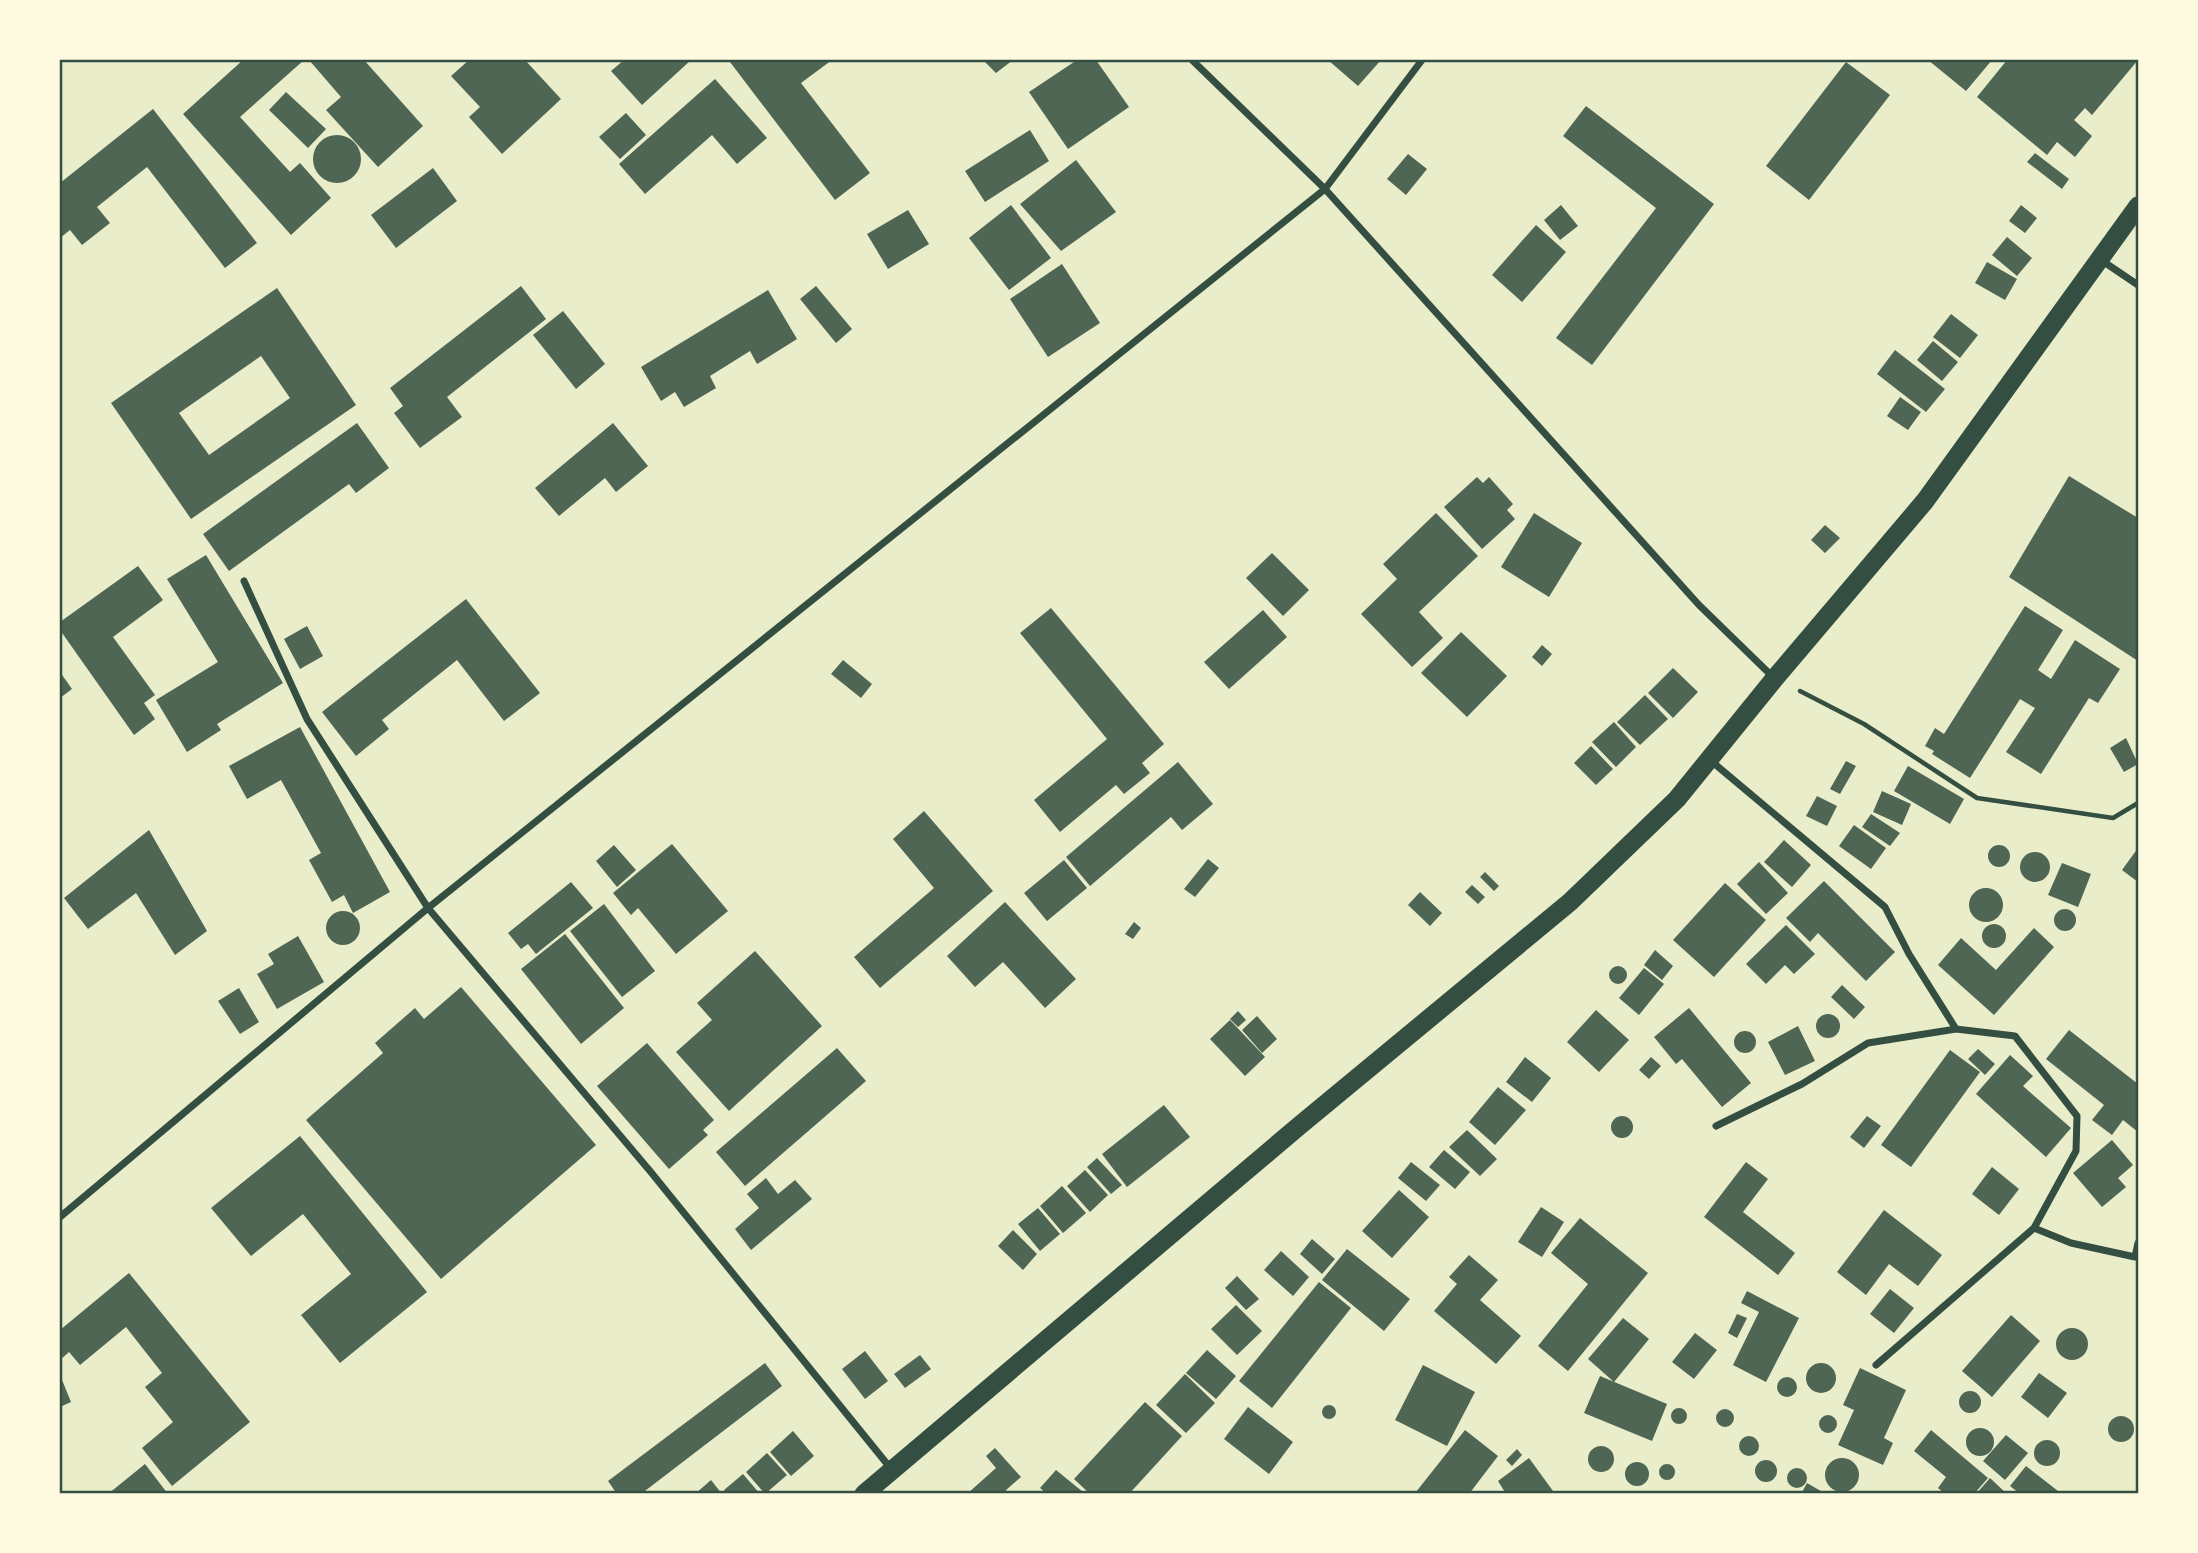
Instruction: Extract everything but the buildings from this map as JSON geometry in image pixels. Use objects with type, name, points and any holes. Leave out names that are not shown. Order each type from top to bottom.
[{"type":"highway","points":[[864,1493],[1299,1126],[1570,902],[1677,799],[1925,501],[2138,206]]},
{"type":"street","points":[[1192,60],[1325,189],[1699,604],[1775,678]]},
{"type":"street","points":[[60,1217],[428,908],[1325,189],[1422,60]]},
{"type":"street","points":[[2101,260],[2138,285]]},
{"type":"street","points":[[244,581],[307,719],[428,908],[650,1171],[892,1471]]},
{"type":"street","points":[[1709,759],[1885,907],[1909,954],[1956,1029]]},
{"type":"street","points":[[1716,1126],[1802,1084],[1868,1043],[1956,1029],[2015,1036],[2077,1116],[2076,1151],[2034,1228],[1876,1365]]},
{"type":"street","points":[[2034,1228],[2071,1243],[2136,1261],[2138,1243]]},
{"type":"path","points":[[1775,678],[1864,724],[1977,798],[2113,818],[2138,803]]}]
